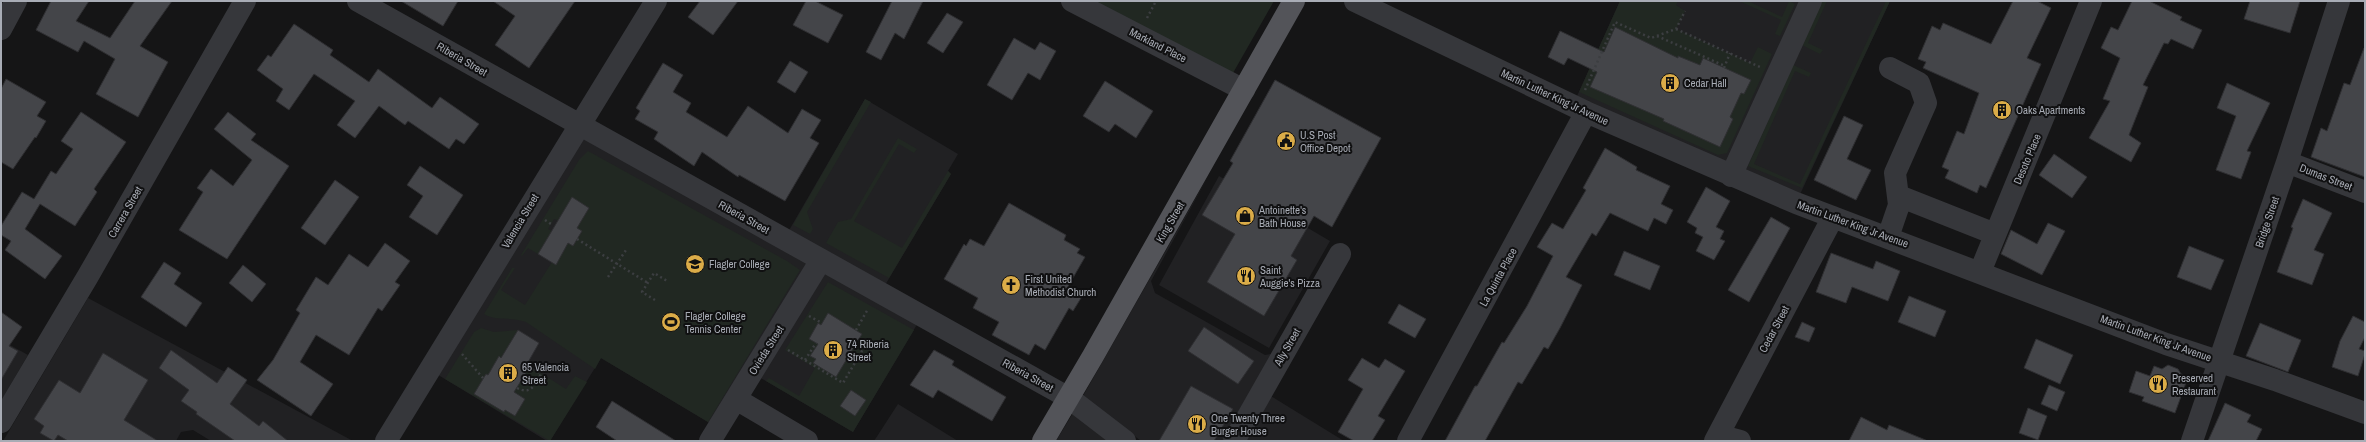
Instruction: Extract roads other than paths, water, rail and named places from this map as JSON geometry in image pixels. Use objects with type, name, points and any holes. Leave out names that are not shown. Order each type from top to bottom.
[{"type":"main road","name":"King Street","points":[[1043,441],[1069,398],[1294,1]]},
{"type":"street","points":[[1,29],[16,1]]},
{"type":"street","name":"Carrera Street","points":[[1,422],[88,276],[246,1]]},
{"type":"street","name":"Riberia Street","points":[[358,1],[578,126],[1069,398],[1126,441]]},
{"type":"street","name":"Valencia Street","points":[[386,441],[656,1]]},
{"type":"street","name":"Markland Place","points":[[1072,1],[1244,90]]},
{"type":"street","name":"Martin Luther King Jr Avenue","points":[[1355,1],[1584,104],[1731,176],[1833,217],[2166,344],[2365,412]]},
{"type":"street","points":[[1731,176],[1811,1]]},
{"type":"street","name":"Desoto Place","points":[[1980,272],[2091,1]]},
{"type":"street","name":"Bridge Street","points":[[2192,441],[2287,162],[2339,1]]},
{"type":"street","points":[[1888,237],[1900,206],[1895,173],[1926,103],[1919,83],[1890,68]]},
{"type":"street","name":"La Quinta Place","points":[[1408,441],[1584,104]]},
{"type":"street","name":"Dumas Street","points":[[2287,162],[2365,192]]},
{"type":"street","points":[[1899,196],[1995,234]]},
{"type":"street","name":"Cedar Street","points":[[1715,441],[1833,217]]},
{"type":"street","name":"Ally Street","points":[[1234,441],[1340,254]]},
{"type":"street","name":"Ovieda Street","points":[[710,441],[822,260]]},
{"type":"street","points":[[736,399],[807,441]]},
{"type":"street","points":[[1715,441],[1726,437],[1740,441]]},
{"type":"place","name":"Cedar Hall","points":[[1670,83]]},
{"type":"place","name":"Oaks Apartments","points":[[2002,110]]},
{"type":"place","name":"U.S Post Office Depot","points":[[1286,141]]},
{"type":"place","name":"Antoinette's Bath House","points":[[1245,216]]},
{"type":"place","name":"Flagler College","points":[[695,264]]},
{"type":"place","name":"Saint Auggie's Pizza","points":[[1246,276]]},
{"type":"place","name":"First United Methodist Church","points":[[1011,285]]},
{"type":"place","name":"Flagler College Tennis Center","points":[[671,322]]},
{"type":"place","name":"74 Riberia Street","points":[[833,350]]},
{"type":"place","name":"65 Valencia Street","points":[[508,373]]},
{"type":"place","name":"Preserved Restaurant","points":[[2158,384]]},
{"type":"place","name":"One Twenty Three Burger House","points":[[1197,424]]}]
